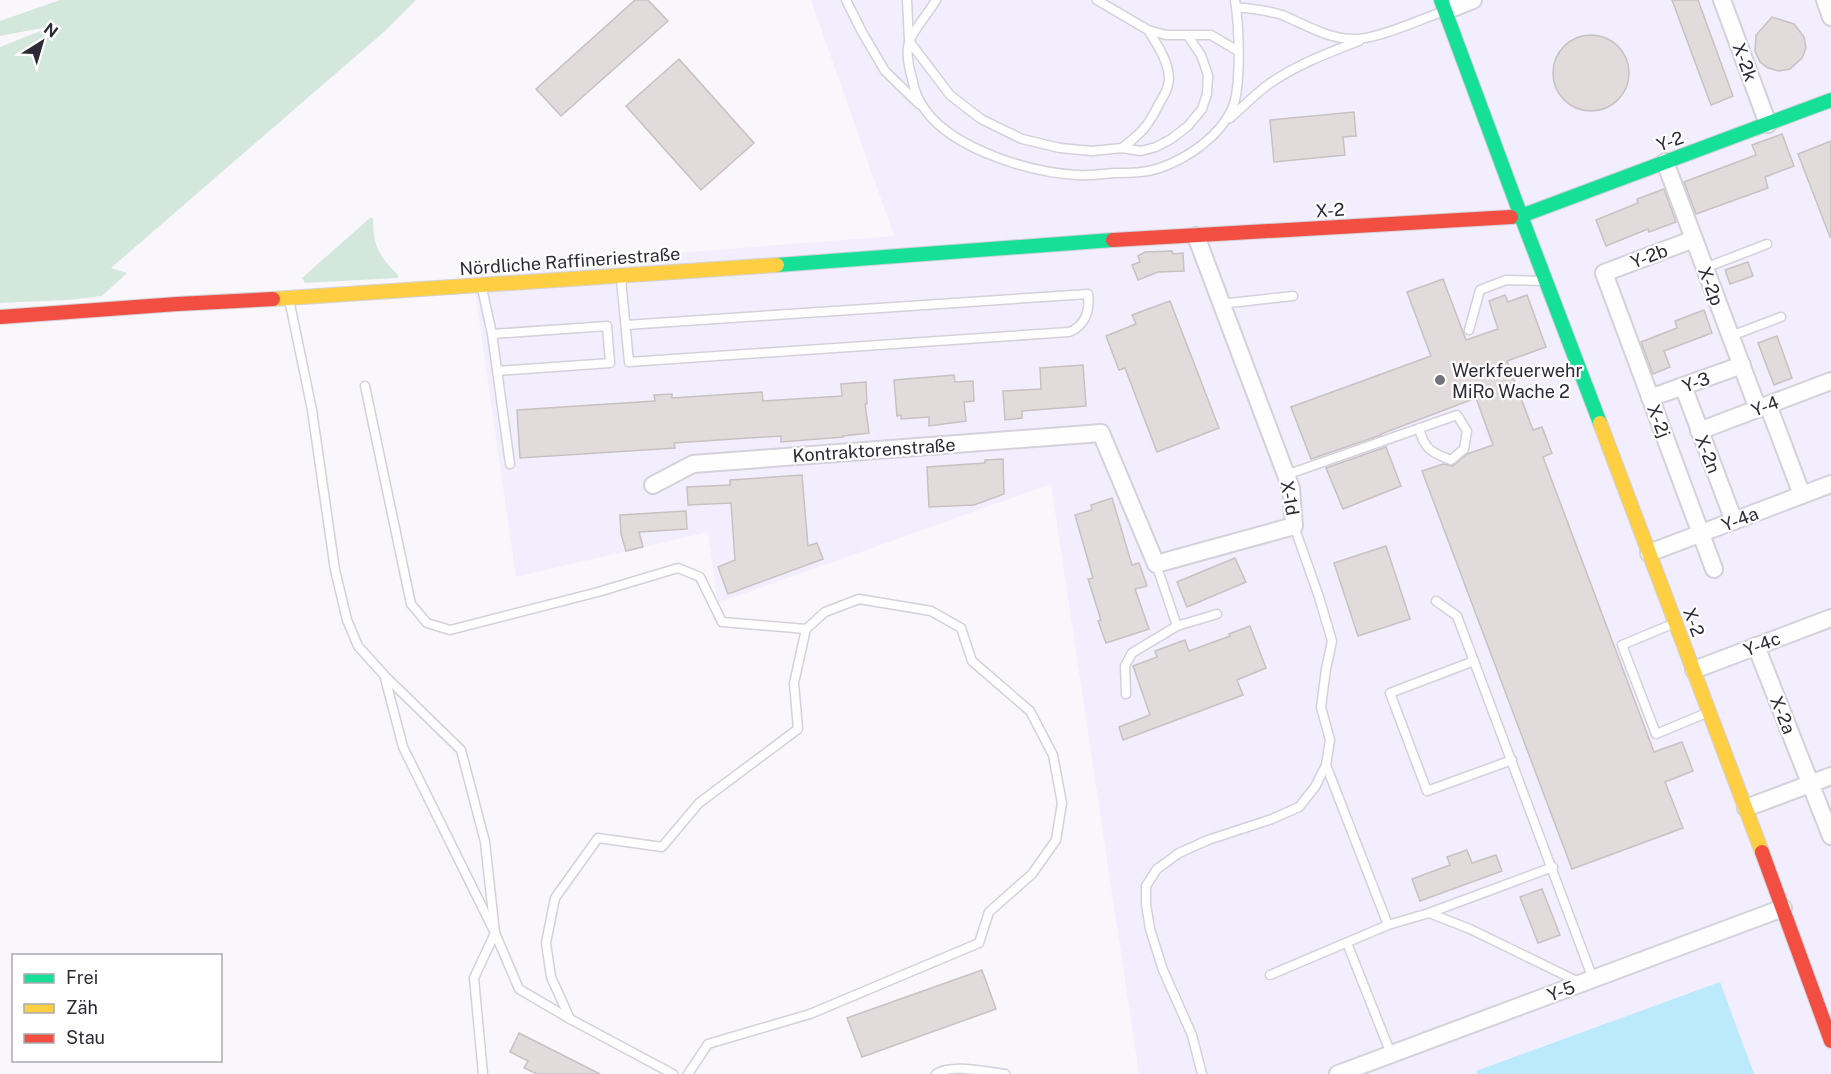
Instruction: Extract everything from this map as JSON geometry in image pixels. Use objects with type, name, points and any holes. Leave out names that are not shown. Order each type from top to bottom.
[{"type":"street","points":[[1443,5],[1473,0]]},
{"type":"street","name":"X-2k","points":[[1722,0],[1768,124]]},
{"type":"street","points":[[1825,0],[1831,17]]},
{"type":"street","name":"X-2","points":[[1443,5],[1545,281],[1746,808],[1831,1041]]},
{"type":"street","name":"Y-2","points":[[1521,216],[1831,100]]},
{"type":"street","name":"X-2p","points":[[1665,162],[1742,365],[1802,495]]},
{"type":"street","name":"X-2","points":[[1142,238],[1521,216]]},
{"type":"street","name":"X-1d","points":[[1156,564],[1294,526],[1291,488],[1196,236]]},
{"type":"street","name":"Nördliche Raffineriestraße","points":[[0,317],[621,276],[1142,238]]},
{"type":"street","name":"Y-2b","points":[[1604,273],[1694,239]]},
{"type":"street","name":"X-2j","points":[[1604,273],[1714,569]]},
{"type":"street","name":"Y-3","points":[[1650,398],[1742,365]]},
{"type":"street","name":"Y-4","points":[[1699,431],[1831,381]]},
{"type":"street","name":"X-2n","points":[[1683,386],[1734,521]]},
{"type":"street","name":"Kontraktorenstraße","points":[[653,485],[693,464],[1101,433],[1156,564]]},
{"type":"street","name":"Y-4a","points":[[1649,554],[1831,484]]},
{"type":"street","name":"Y-4c","points":[[1694,670],[1831,618]]},
{"type":"street","name":"X-2a","points":[[1756,646],[1831,836]]},
{"type":"street","points":[[1746,808],[1831,776]]},
{"type":"street","name":"Y-5","points":[[1338,1074],[1783,908]]},
{"type":"lane","points":[[846,0],[885,72],[954,136],[996,157],[1025,167],[1079,175],[1142,172],[1160,168],[1194,150],[1254,96],[1284,75],[1325,54],[1443,5]]},
{"type":"lane","points":[[907,0],[910,70],[914,89],[926,111]]},
{"type":"lane","points":[[909,41],[936,0]]},
{"type":"lane","points":[[1097,0],[1148,30],[1166,35],[1210,35],[1238,51]]},
{"type":"lane","points":[[1220,127],[1232,109],[1238,91],[1236,3],[1280,15],[1336,36],[1351,39],[1368,38]]},
{"type":"lane","points":[[1122,148],[1143,131],[1169,84],[1166,64],[1148,30]]},
{"type":"lane","points":[[909,41],[950,95],[981,119],[1022,139],[1059,148],[1092,151],[1122,148],[1141,151],[1163,143],[1188,126],[1202,110],[1207,94],[1208,75],[1201,55],[1188,36]]},
{"type":"lane","points":[[1705,268],[1767,244]]},
{"type":"lane","points":[[621,276],[629,362],[1069,332],[1077,329],[1083,323],[1089,303],[1088,294],[626,325]]},
{"type":"lane","points":[[1469,330],[1480,290],[1506,280],[1545,281]]},
{"type":"lane","points":[[481,285],[492,334],[510,464]]},
{"type":"lane","points":[[1221,304],[1293,296]]},
{"type":"lane","points":[[289,298],[312,410],[335,570],[347,620],[358,646],[385,676],[462,750],[485,842],[495,933],[474,978],[483,1074]]},
{"type":"lane","points":[[1731,336],[1781,317]]},
{"type":"lane","points":[[492,334],[607,326],[610,363],[497,371]]},
{"type":"lane","points":[[365,386],[411,604],[427,623],[450,630],[598,592],[678,568],[700,577],[722,622],[806,629]]},
{"type":"lane","points":[[1286,475],[1419,428],[1457,415],[1467,431],[1464,449],[1451,460],[1432,453],[1422,440],[1419,428]]},
{"type":"lane","points":[[1202,1074],[1192,1035],[1163,970],[1150,929],[1146,886],[1157,869],[1179,853],[1299,807],[1315,787],[1326,765],[1330,740],[1321,707],[1332,641],[1294,526]]},
{"type":"lane","points":[[1156,564],[1178,626]]},
{"type":"lane","points":[[570,1019],[551,977],[546,943],[555,898],[598,838],[662,847],[699,803],[798,729],[794,683],[806,629],[825,612],[859,599],[931,611],[961,628],[972,661],[1030,711],[1053,755],[1062,803],[1056,840],[1032,874],[989,912],[979,943],[810,1014],[708,1044],[688,1074]]},
{"type":"lane","points":[[1436,602],[1457,616],[1553,867],[1588,981]]},
{"type":"lane","points":[[1126,694],[1125,666],[1132,653],[1178,626],[1217,614]]},
{"type":"lane","points":[[1676,623],[1622,645],[1656,734],[1709,712]]},
{"type":"lane","points":[[1474,662],[1390,693],[1427,791],[1512,760]]},
{"type":"lane","points":[[385,676],[403,747],[495,933],[519,989],[673,1074]]},
{"type":"lane","points":[[1326,765],[1388,925]]},
{"type":"lane","points":[[1270,975],[1388,925],[1429,913],[1553,867]]},
{"type":"lane","points":[[1429,913],[1588,981]]},
{"type":"lane","points":[[1347,943],[1391,1054]]},
{"type":"lane","points":[[936,1074],[952,1068],[1005,1074]]},
{"type":"shaded area","points":[[811,0],[1831,0],[1831,1074],[1139,1074],[1051,484],[718,603],[708,532],[516,577],[472,269],[894,236]]},
{"type":"green space","points":[[60,0],[416,0],[385,31],[111,268],[127,273],[102,296],[0,303],[0,47],[53,26],[0,36],[0,21]]},
{"type":"green space","points":[[371,217],[378,250],[398,278],[305,283],[302,278]]},
{"type":"water","points":[[1720,982],[1754,1074],[1477,1074],[1476,1071]]},
{"type":"building","points":[[635,0],[648,0],[668,21],[561,116],[536,89]]},
{"type":"building","points":[[1672,0],[1698,0],[1733,96],[1711,105]]},
{"type":"building","points":[[1772,17],[1794,24],[1804,37],[1806,48],[1802,58],[1790,69],[1779,71],[1768,68],[1760,62],[1755,51],[1756,35]]},
{"type":"building","points":[[1599,35],[1612,41],[1623,52],[1629,65],[1627,88],[1612,105],[1599,111],[1583,111],[1570,105],[1555,88],[1553,65],[1559,52],[1576,37]]},
{"type":"building","points":[[679,59],[754,143],[701,190],[626,106]]},
{"type":"building","points":[[1354,112],[1356,136],[1343,137],[1345,155],[1274,162],[1270,120]]},
{"type":"building","points":[[1782,134],[1794,166],[1765,177],[1768,188],[1696,214],[1684,182],[1756,155],[1752,145]]},
{"type":"building","points":[[1831,141],[1831,236],[1830,237],[1798,154]]},
{"type":"building","points":[[1664,189],[1676,222],[1649,232],[1648,229],[1606,246],[1596,220],[1638,203],[1637,199]]},
{"type":"building","points":[[1172,251],[1173,254],[1183,253],[1184,271],[1158,272],[1138,280],[1132,265],[1140,262],[1138,256],[1145,252]]},
{"type":"building","points":[[1748,262],[1753,276],[1730,284],[1725,270]]},
{"type":"building","points":[[1443,279],[1466,340],[1498,329],[1489,301],[1505,295],[1508,302],[1527,295],[1546,347],[1507,361],[1533,430],[1542,427],[1552,453],[1543,457],[1654,752],[1682,742],[1693,771],[1665,782],[1683,828],[1572,869],[1422,471],[1443,464],[1453,466],[1467,454],[1493,445],[1476,398],[1311,459],[1291,407],[1431,356],[1407,292]]},
{"type":"building","points":[[1170,301],[1219,428],[1157,452],[1125,368],[1119,370],[1106,336],[1136,324],[1132,315]]},
{"type":"building","points":[[1704,310],[1712,333],[1664,351],[1670,367],[1653,374],[1641,342],[1677,328],[1675,321]]},
{"type":"building","points":[[1777,336],[1792,378],[1774,385],[1758,343]]},
{"type":"building","points":[[1083,365],[1086,406],[1022,411],[1022,418],[1005,420],[1003,391],[1041,389],[1040,368]]},
{"type":"building","points":[[954,375],[955,382],[973,381],[974,401],[964,402],[966,421],[929,426],[929,417],[901,419],[901,415],[897,416],[894,380]]},
{"type":"building","points":[[866,382],[867,404],[865,404],[869,433],[781,442],[781,436],[674,443],[675,448],[520,458],[517,410],[655,401],[654,395],[672,394],[672,398],[762,392],[763,401],[842,396],[841,384]]},
{"type":"building","points":[[1386,447],[1401,486],[1343,509],[1326,468]]},
{"type":"building","points":[[1003,459],[1004,494],[974,505],[929,507],[927,467],[985,463],[985,460]]},
{"type":"building","points":[[802,475],[808,546],[817,543],[823,559],[728,594],[718,567],[735,560],[731,503],[688,505],[687,487],[730,485],[730,480]]},
{"type":"building","points":[[1112,498],[1132,565],[1139,563],[1147,586],[1135,589],[1149,629],[1106,643],[1088,579],[1093,578],[1075,515],[1092,510],[1091,505]]},
{"type":"building","points":[[686,511],[687,529],[639,532],[643,547],[626,551],[621,534],[620,515]]},
{"type":"building","points":[[1386,546],[1410,619],[1358,636],[1334,563]]},
{"type":"building","points":[[1235,558],[1246,582],[1187,607],[1177,582]]},
{"type":"building","points":[[1250,626],[1266,668],[1237,680],[1243,695],[1123,740],[1119,727],[1150,715],[1133,666],[1157,657],[1155,651],[1185,640],[1189,651]]},
{"type":"building","points":[[1467,850],[1472,863],[1496,855],[1502,871],[1420,901],[1412,879],[1450,865],[1447,857]]},
{"type":"building","points":[[1542,889],[1560,935],[1538,943],[1520,897]]},
{"type":"building","points":[[982,970],[996,1009],[862,1057],[847,1018]]},
{"type":"building","points":[[519,1033],[600,1074],[537,1074],[524,1068],[528,1061],[510,1052]]},
{"type":"traffic: fast","points":[[1441,0],[1521,216],[1511,217]]},
{"type":"traffic: fast","points":[[1600,423],[1521,216],[1831,100]]},
{"type":"traffic: fast","points":[[777,265],[1113,240]]},
{"type":"traffic: slow","points":[[273,299],[777,265]]},
{"type":"traffic: slow","points":[[1600,423],[1762,852]]},
{"type":"traffic: jam","points":[[1113,240],[1511,217]]},
{"type":"traffic: jam","points":[[0,317],[273,299]]},
{"type":"traffic: jam","points":[[1762,852],[1831,1041]]},
{"type":"place","name":"Werkfeuerwehr MiRo Wache 2","points":[[1440,380]]}]
